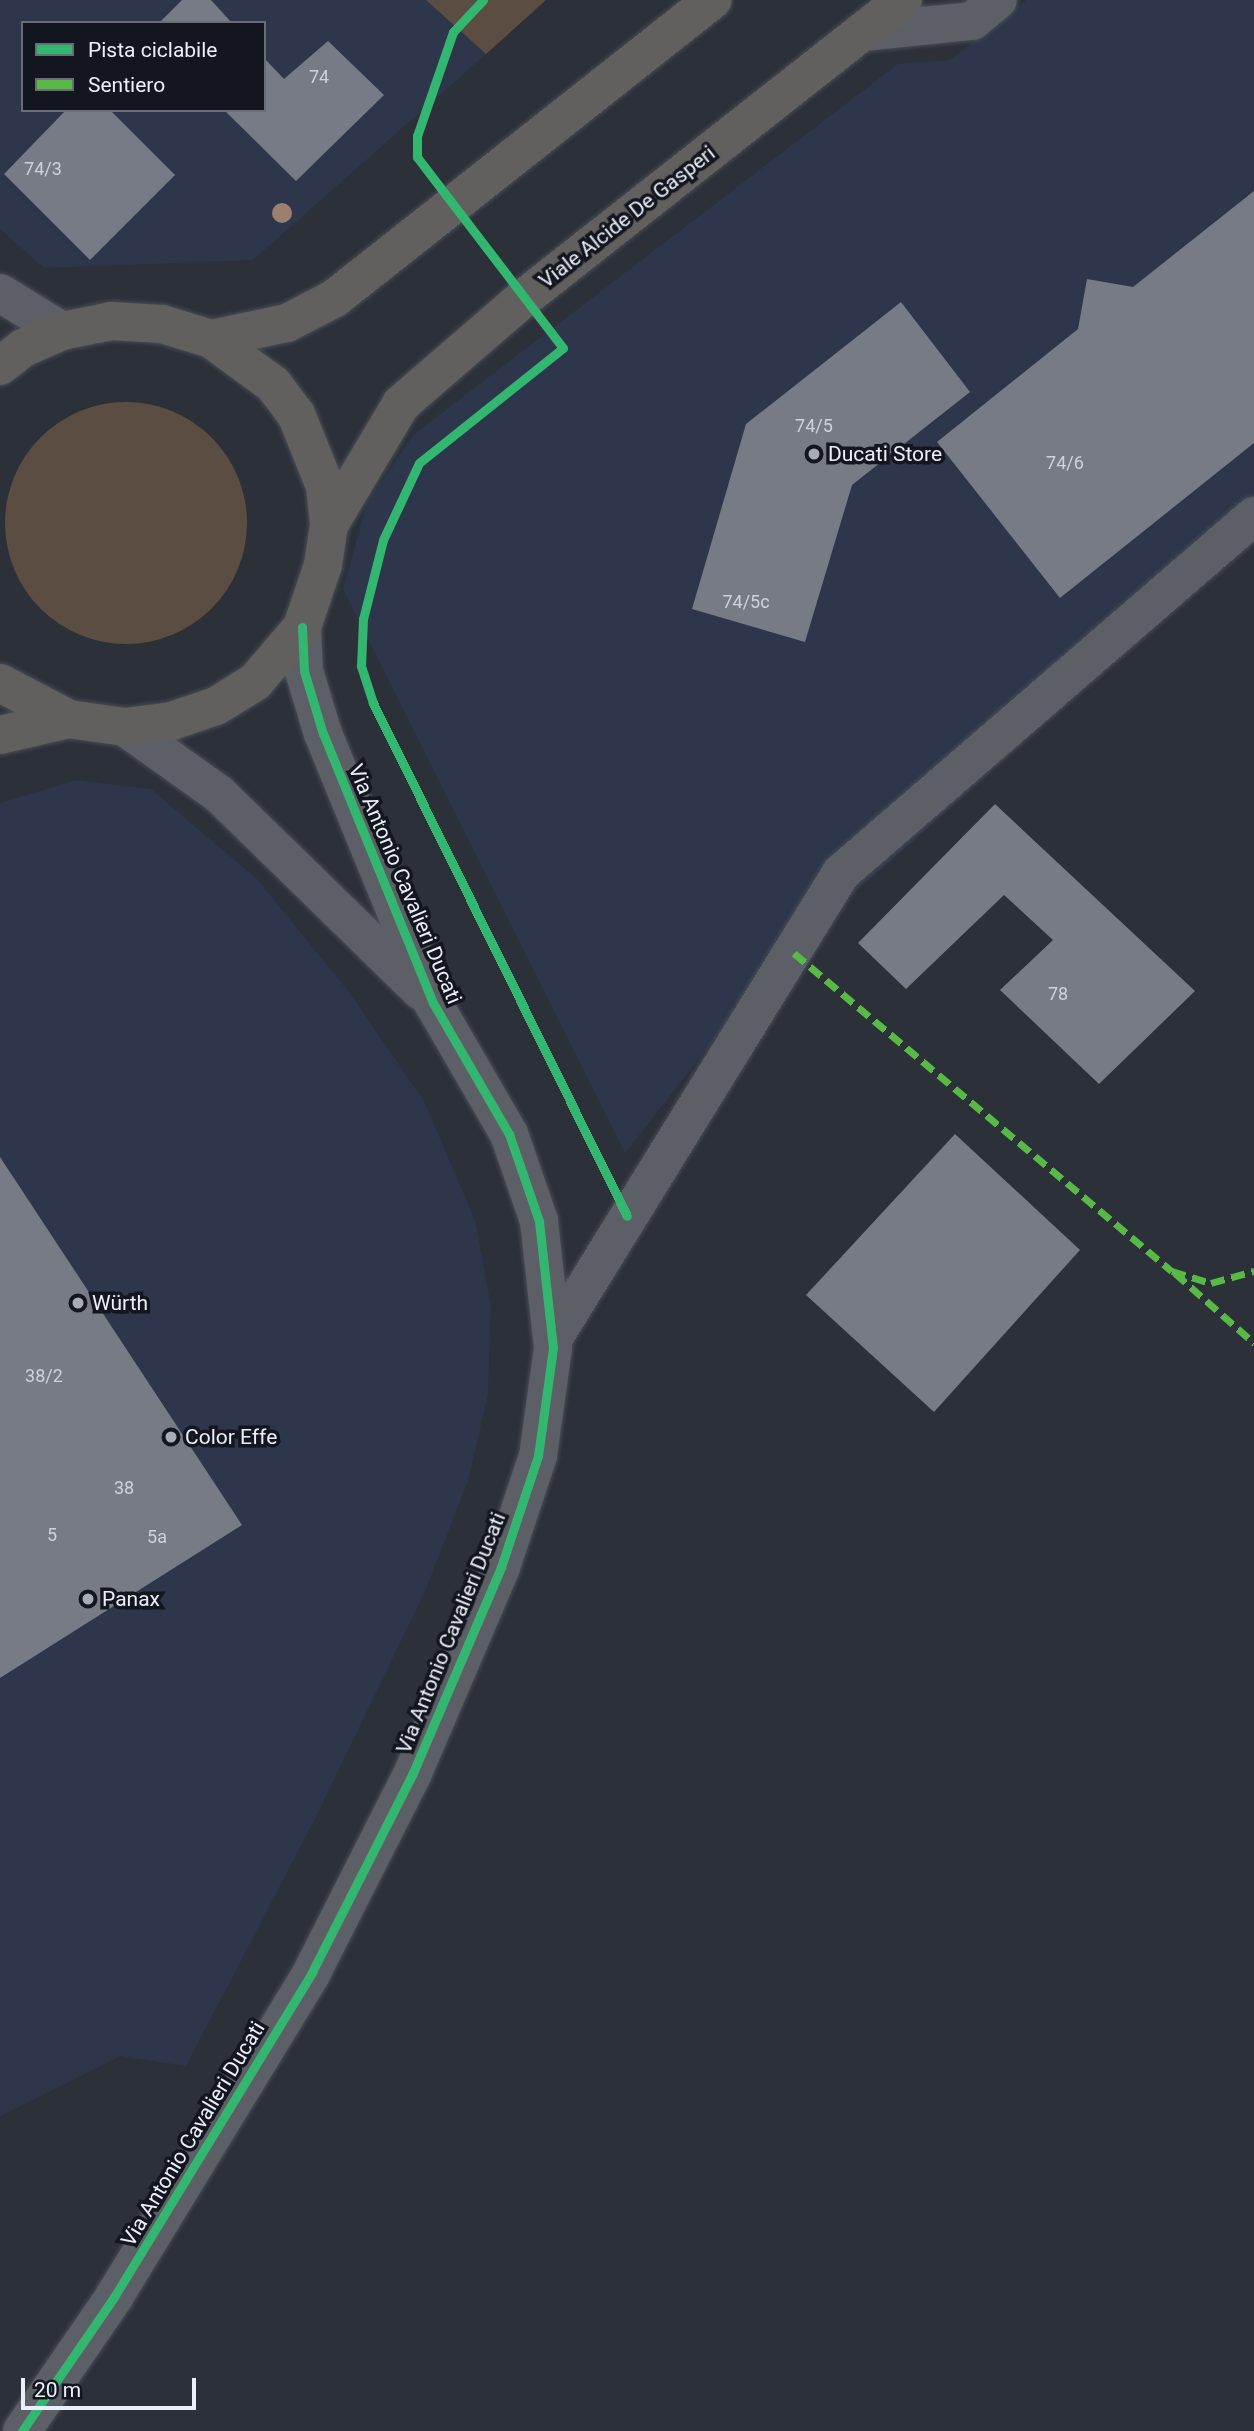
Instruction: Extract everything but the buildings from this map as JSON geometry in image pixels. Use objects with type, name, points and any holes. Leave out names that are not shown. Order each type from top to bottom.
[{"type":"main road","points":[[211,339],[286,323],[335,298],[712,0]]},
{"type":"main road","name":"Viale Alcide De Gasperi","points":[[328,525],[401,404],[524,298],[903,0]]},
{"type":"main road","points":[[0,366],[23,348],[62,331],[111,321],[162,324],[211,339],[273,384],[296,414],[314,449],[328,525],[323,565],[302,627],[255,682],[216,706],[172,721],[125,727],[69,719],[0,683]]},
{"type":"main road","points":[[0,736],[69,719]]},
{"type":"street","points":[[863,32],[972,21],[998,0]]},
{"type":"street","points":[[0,293],[62,331]]},
{"type":"street","points":[[553,1339],[841,873],[1254,516]]},
{"type":"street","name":"Via Antonio Cavalieri Ducati","points":[[22,2431],[114,2297],[312,1972],[412,1774],[501,1567],[538,1456],[553,1339],[539,1221],[509,1134],[433,1003],[323,734],[304,671],[302,627]]},
{"type":"street","name":"Via Antonio Cavalieri Ducati","points":[[125,727],[219,794],[433,1003]]},
{"type":"shaded area","points":[[0,0],[426,0],[486,54],[253,260],[44,268],[0,229]]},
{"type":"shaded area","points":[[426,0],[546,0],[486,54]]},
{"type":"shaded area","points":[[1026,0],[1254,0],[1254,537],[771,967],[625,1153],[343,589],[367,503],[413,435],[898,64],[950,60]]},
{"type":"shaded area","points":[[114,402],[138,402],[183,416],[212,437],[227,456],[238,477],[245,499],[245,547],[238,569],[227,590],[212,609],[183,630],[161,639],[138,644],[114,644],[69,630],[49,617],[32,600],[19,580],[10,558],[5,535],[5,511],[19,466],[32,446],[49,429],[69,416],[91,407]]},
{"type":"shaded area","points":[[76,780],[151,789],[257,879],[349,992],[424,1101],[475,1220],[491,1306],[488,1395],[468,1481],[425,1591],[317,1815],[186,2066],[120,2056],[0,2116],[0,803]]},
{"type":"marked path","points":[[794,953],[1172,1271],[1211,1283],[1254,1271]]},
{"type":"marked path","points":[[1175,1273],[1254,1343]]},
{"type":"cycle path","points":[[483,0],[453,32],[417,136],[417,157],[563,348],[419,463],[383,540],[363,619],[361,666],[373,703],[627,1216]]},
{"type":"cycle path","points":[[22,2431],[114,2297],[312,1972],[412,1775],[501,1567],[538,1456],[553,1348],[539,1221],[509,1134],[433,1003],[323,734],[304,671],[302,627]]},
{"type":"place","name":"Ducati Store","points":[[814,454]]},
{"type":"place","name":"Würth","points":[[78,1303]]},
{"type":"place","name":"Color Effe","points":[[171,1437]]},
{"type":"place","name":"Panax","points":[[88,1599]]}]
